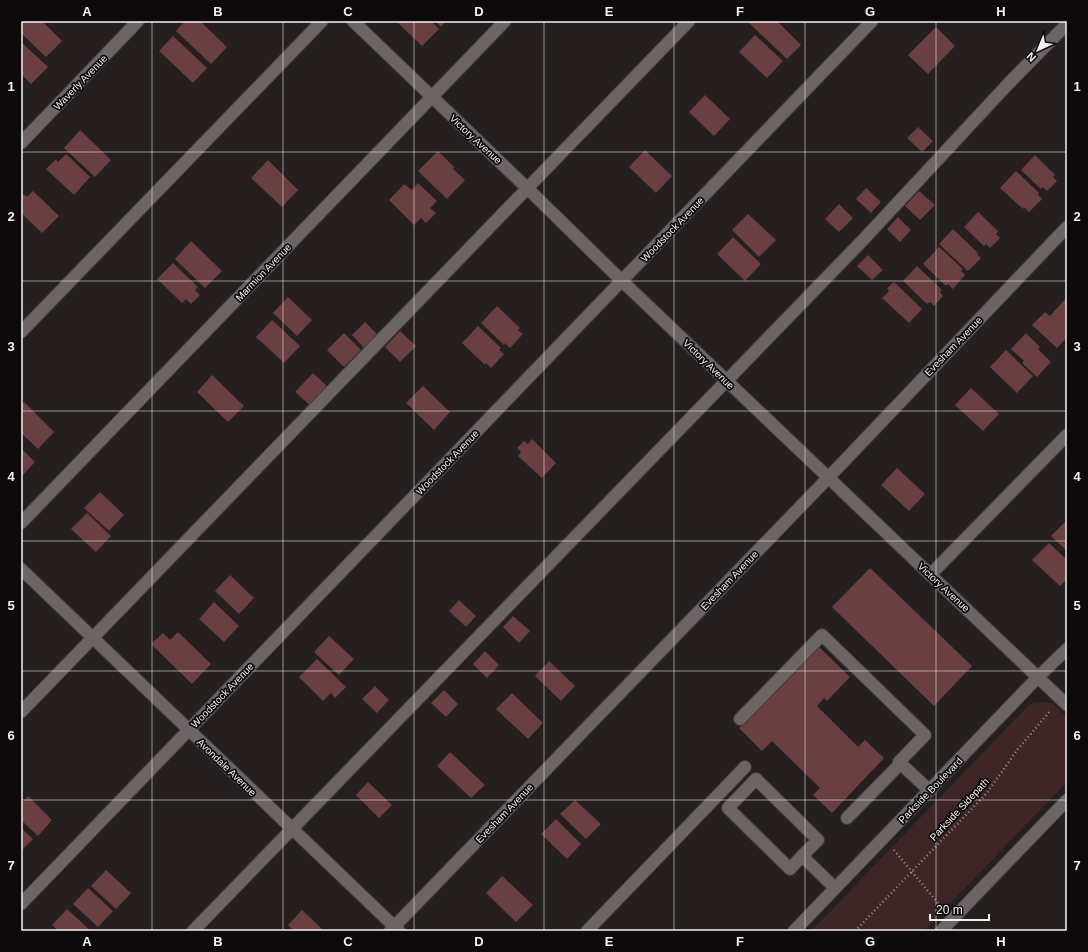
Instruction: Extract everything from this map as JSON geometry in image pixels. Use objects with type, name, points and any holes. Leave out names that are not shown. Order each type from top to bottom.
[{"type":"street","name":"Waverly Avenue","points":[[21,143],[138,21]]},
{"type":"street","points":[[21,332],[322,21]]},
{"type":"street","name":"Victory Avenue","points":[[353,21],[622,281],[1064,702]]},
{"type":"street","name":"Marmion Avenue","points":[[21,523],[505,21]]},
{"type":"street","points":[[21,712],[689,21]]},
{"type":"street","name":"Woodstock Avenue","points":[[21,904],[872,21]]},
{"type":"street","points":[[193,931],[863,240],[1009,83],[1067,24]]},
{"type":"street","name":"Evesham Avenue","points":[[394,929],[1067,227]]},
{"type":"street","points":[[930,575],[1067,435]]},
{"type":"street","name":"Avondale Avenue","points":[[21,569],[394,929]]},
{"type":"street","points":[[740,719],[822,635],[925,735],[899,762],[901,763],[847,818]]},
{"type":"street","name":"Parkside Boulevard","points":[[794,931],[1038,677],[1067,649]]},
{"type":"street","points":[[901,763],[929,790]]},
{"type":"street","points":[[587,931],[745,767]]},
{"type":"street","points":[[756,779],[818,840],[802,856],[790,869],[728,808],[756,779]]},
{"type":"street","points":[[943,929],[1067,800]]},
{"type":"street","points":[[802,856],[835,888]]},
{"type":"path","name":"Parkside Sidepath","points":[[856,931],[986,794],[1018,749],[1064,702]]},
{"type":"path","points":[[890,831],[900,842],[893,848],[943,909],[935,918],[943,929]]},
{"type":"shaded area","points":[[1033,703],[1052,703],[1067,717],[1067,782],[924,931],[811,931],[1028,706]]},
{"type":"building","points":[[21,21],[42,21],[62,41],[46,57],[21,33]]},
{"type":"building","points":[[185,21],[200,21],[227,47],[211,64],[176,31]]},
{"type":"building","points":[[396,21],[431,21],[439,29],[422,46]]},
{"type":"building","points":[[435,21],[446,21],[441,27]]},
{"type":"building","points":[[747,21],[777,21],[801,45],[787,59]]},
{"type":"building","points":[[936,27],[955,46],[928,74],[908,55]]},
{"type":"building","points":[[755,35],[783,61],[767,78],[739,52]]},
{"type":"building","points":[[173,36],[207,68],[193,83],[159,51]]},
{"type":"building","points":[[21,42],[48,67],[31,84],[21,74]]},
{"type":"building","points":[[705,95],[730,119],[714,136],[689,112]]},
{"type":"building","points":[[918,127],[933,141],[922,152],[907,138]]},
{"type":"building","points":[[80,130],[111,160],[95,177],[64,148]]},
{"type":"building","points":[[645,150],[672,176],[656,193],[629,167]]},
{"type":"building","points":[[438,151],[454,167],[453,169],[465,180],[447,199],[418,171]]},
{"type":"building","points":[[66,154],[90,177],[74,195],[46,169],[56,159],[58,162]]},
{"type":"building","points":[[1035,155],[1055,175],[1053,177],[1057,181],[1047,191],[1043,187],[1041,189],[1021,170]]},
{"type":"building","points":[[268,160],[298,190],[282,207],[251,178]]},
{"type":"building","points":[[1016,171],[1039,193],[1038,195],[1042,199],[1029,212],[1024,207],[1023,209],[1000,188]]},
{"type":"building","points":[[418,183],[437,201],[430,208],[436,213],[426,223],[421,218],[414,225],[389,200],[404,184],[412,190]]},
{"type":"building","points":[[866,188],[881,202],[871,213],[856,199]]},
{"type":"building","points":[[33,191],[59,216],[42,233],[21,213],[21,194],[22,193],[27,197]]},
{"type":"building","points":[[919,191],[935,205],[920,220],[905,206]]},
{"type":"building","points":[[839,204],[853,218],[839,232],[825,219]]},
{"type":"building","points":[[978,212],[998,231],[996,234],[1000,238],[990,248],[986,244],[984,246],[964,227]]},
{"type":"building","points":[[748,214],[776,240],[759,257],[732,230]]},
{"type":"building","points":[[898,217],[911,230],[900,242],[887,229]]},
{"type":"building","points":[[953,229],[978,253],[977,254],[981,258],[968,271],[939,244]]},
{"type":"building","points":[[733,237],[761,264],[745,281],[717,254]]},
{"type":"building","points":[[191,241],[222,271],[205,288],[175,259]]},
{"type":"building","points":[[939,247],[963,269],[961,271],[965,275],[953,289],[948,284],[946,286],[923,264]]},
{"type":"building","points":[[868,255],[883,270],[872,280],[857,266]]},
{"type":"building","points":[[173,263],[198,287],[195,290],[200,295],[191,304],[186,299],[182,303],[157,279]]},
{"type":"building","points":[[917,266],[942,290],[940,292],[943,296],[934,306],[930,302],[927,304],[903,281]]},
{"type":"building","points":[[894,282],[922,309],[909,323],[882,298],[889,291],[887,288]]},
{"type":"building","points":[[288,297],[312,320],[297,336],[273,313]]},
{"type":"building","points":[[1066,298],[1067,337],[1057,348],[1032,325],[1045,312],[1050,316]]},
{"type":"building","points":[[497,306],[520,328],[518,330],[523,334],[510,348],[505,343],[504,345],[481,323]]},
{"type":"building","points":[[272,320],[300,346],[284,363],[256,337]]},
{"type":"building","points":[[365,322],[379,336],[365,349],[352,335]]},
{"type":"building","points":[[478,326],[501,348],[499,350],[504,354],[491,368],[486,363],[485,365],[462,343]]},
{"type":"building","points":[[400,331],[416,346],[400,362],[385,347]]},
{"type":"building","points":[[344,333],[361,350],[344,367],[327,350]]},
{"type":"building","points":[[1026,333],[1040,347],[1038,349],[1051,362],[1037,377],[1022,363],[1024,361],[1011,349]]},
{"type":"building","points":[[1006,350],[1033,376],[1017,393],[990,367]]},
{"type":"building","points":[[313,373],[328,387],[311,406],[295,392]]},
{"type":"building","points":[[212,375],[244,406],[228,422],[197,392]]},
{"type":"building","points":[[423,386],[450,412],[434,430],[406,403]]},
{"type":"building","points":[[971,388],[999,414],[983,431],[955,405]]},
{"type":"building","points":[[24,402],[54,432],[38,449],[21,433],[21,405]]},
{"type":"building","points":[[532,439],[556,463],[542,478],[518,456],[521,452],[517,448],[524,441],[528,444]]},
{"type":"building","points":[[21,448],[35,462],[21,477]]},
{"type":"building","points":[[897,468],[925,494],[909,511],[881,485]]},
{"type":"building","points":[[100,492],[124,515],[109,531],[84,508]]},
{"type":"building","points":[[87,513],[111,536],[96,552],[71,529]]},
{"type":"building","points":[[1067,520],[1067,551],[1051,536]]},
{"type":"building","points":[[1049,543],[1067,560],[1067,579],[1060,586],[1032,560]]},
{"type":"building","points":[[870,568],[972,666],[934,706],[832,607]]},
{"type":"building","points":[[230,575],[254,598],[239,614],[215,591]]},
{"type":"building","points":[[459,600],[476,616],[466,627],[449,611]]},
{"type":"building","points":[[214,602],[239,626],[224,642],[199,619]]},
{"type":"building","points":[[513,616],[530,631],[519,643],[503,627]]},
{"type":"building","points":[[178,632],[211,664],[192,684],[151,644],[163,633],[170,640]]},
{"type":"building","points":[[329,636],[354,659],[339,675],[314,652]]},
{"type":"building","points":[[818,646],[850,677],[827,701],[824,698],[817,706],[858,747],[865,740],[884,758],[832,813],[813,795],[820,788],[772,741],[762,751],[739,728]]},
{"type":"building","points":[[485,651],[499,665],[487,678],[473,664]]},
{"type":"building","points":[[317,659],[346,687],[335,698],[331,693],[323,701],[299,677]]},
{"type":"building","points":[[549,661],[575,686],[561,701],[535,676]]},
{"type":"building","points":[[375,686],[389,700],[377,713],[362,699]]},
{"type":"building","points":[[444,690],[458,704],[446,717],[431,703]]},
{"type":"building","points":[[512,693],[543,723],[528,739],[496,709]]},
{"type":"building","points":[[450,752],[485,785],[471,798],[437,766]]},
{"type":"building","points":[[368,782],[392,805],[379,818],[356,795]]},
{"type":"building","points":[[28,796],[52,820],[38,836],[21,820],[21,804]]},
{"type":"building","points":[[575,800],[601,824],[586,839],[560,814]]},
{"type":"building","points":[[556,819],[581,844],[567,859],[541,834]]},
{"type":"building","points":[[21,828],[33,839],[21,851]]},
{"type":"building","points":[[106,870],[131,893],[116,909],[91,886]]},
{"type":"building","points":[[502,876],[533,905],[516,922],[486,893]]},
{"type":"building","points":[[88,888],[113,911],[98,927],[73,904]]},
{"type":"building","points":[[67,909],[91,931],[59,931],[52,925]]},
{"type":"building","points":[[302,910],[322,929],[321,931],[294,931],[288,925]]}]
